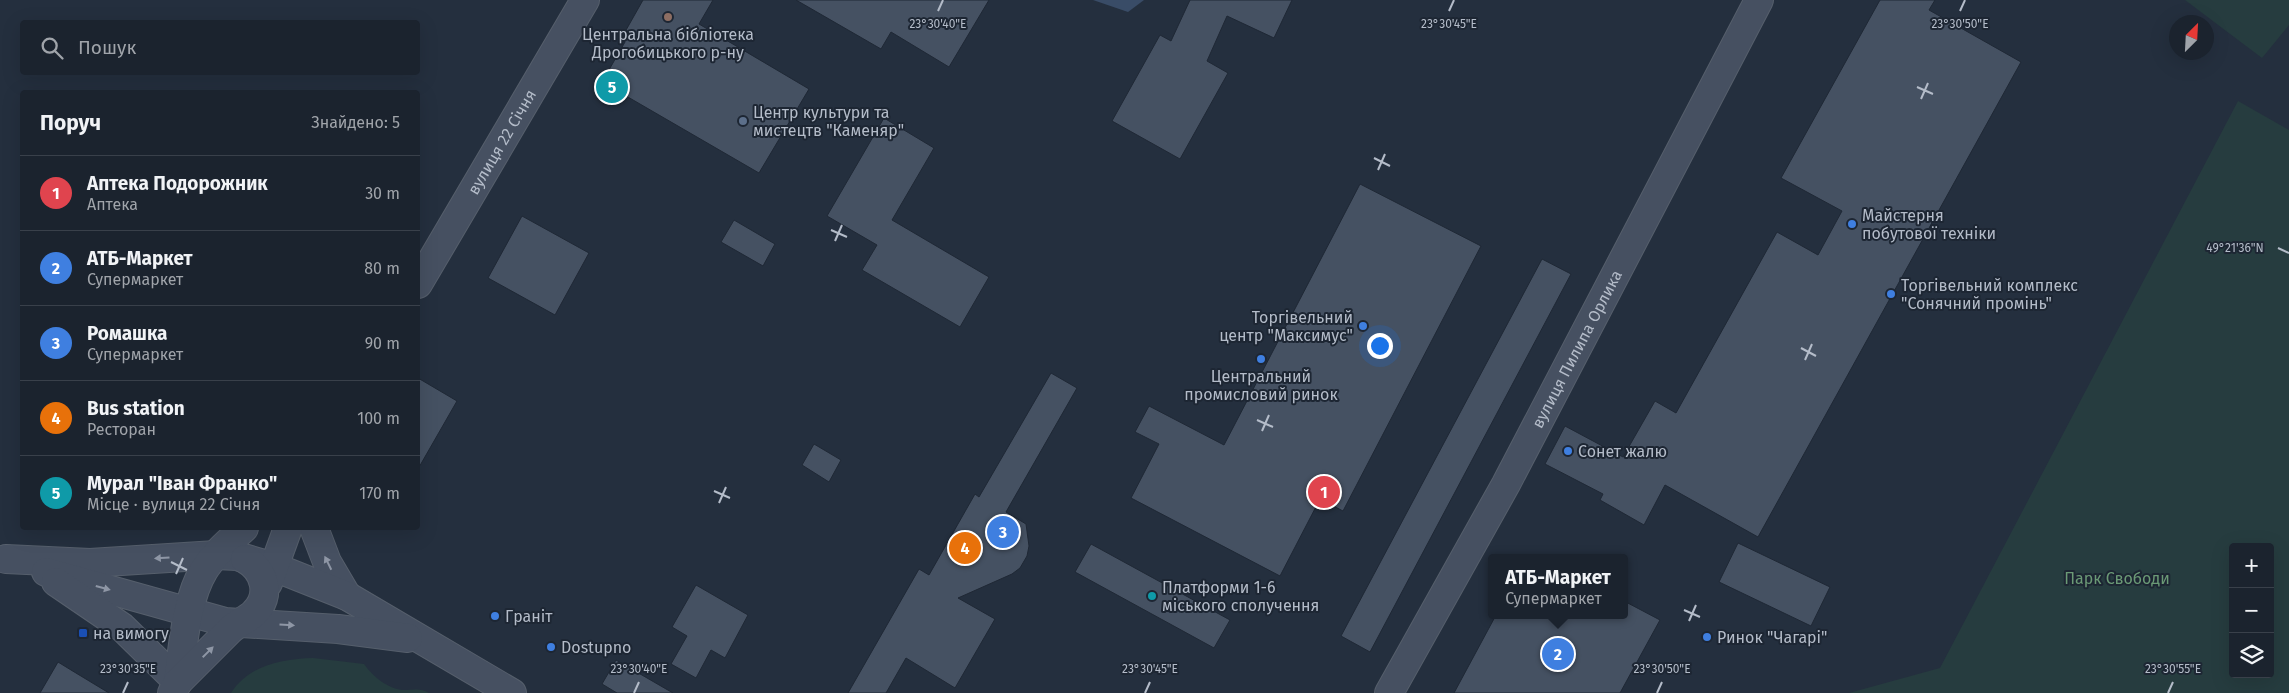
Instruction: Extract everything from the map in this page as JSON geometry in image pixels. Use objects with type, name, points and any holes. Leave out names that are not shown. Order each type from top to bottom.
[{"type":"main road","name":"вулиця 22 Січня","points":[[420,281],[585,0]]},
{"type":"main road","name":"вулиця Пилипа Орлика","points":[[1389,693],[1506,484],[1759,0]]},
{"type":"main road","points":[[175,688],[189,611],[243,530]]},
{"type":"main road","points":[[219,563],[200,601],[204,609],[228,620],[254,614],[265,594],[287,530]]},
{"type":"main road","points":[[315,530],[327,562],[347,596]]},
{"type":"main road","points":[[3,557],[90,563],[253,563],[263,577],[265,594]]},
{"type":"main road","points":[[3,557],[39,570],[228,620],[338,629],[419,639]]},
{"type":"main road","points":[[219,563],[274,567],[347,596],[512,693]]},
{"type":"main road","points":[[39,570],[122,627],[149,651],[175,688]]},
{"type":"main road","points":[[175,688],[228,620]]},
{"type":"green space","points":[[2185,0],[2289,0],[2289,25],[2262,58],[2214,22],[2214,15],[2205,15]]},
{"type":"green space","name":"Парк Свободи","points":[[2238,101],[2289,130],[2289,693],[1849,693],[1940,668]]},
{"type":"green space","points":[[313,658],[364,664],[372,674],[388,686],[401,690],[420,690],[429,693],[231,693],[238,683],[247,676],[267,665]]},
{"type":"water","points":[[1093,0],[1144,0],[1128,12]]},
{"type":"building","points":[[643,0],[713,0],[699,24],[809,89],[759,173],[602,82],[625,42],[621,39]]},
{"type":"building","points":[[796,0],[989,0],[949,67],[891,32],[881,49]]},
{"type":"building","points":[[1190,0],[1292,0],[1274,38],[1227,16],[1207,61],[1228,73],[1180,159],[1112,121],[1160,35],[1171,41]]},
{"type":"building","points":[[1880,0],[1935,0],[1929,10],[2021,62],[1758,537],[1665,485],[1644,525],[1600,500],[1603,494],[1545,464],[1565,426],[1623,457],[1655,401],[1676,413],[1777,232],[1818,255],[1842,211],[1781,178]]},
{"type":"building","points":[[884,118],[934,148],[892,220],[989,277],[960,327],[862,270],[877,245],[827,216]]},
{"type":"building","name":"Торгівельний центр \"Максимус\"","points":[[1360,184],[1481,246],[1343,511],[1320,499],[1280,576],[1131,498],[1159,444],[1135,432],[1149,406],[1224,445]]},
{"type":"building","points":[[522,216],[589,253],[555,315],[488,278]]},
{"type":"building","points":[[734,220],[775,244],[763,266],[721,242]]},
{"type":"building","points":[[1542,259],[1571,274],[1370,652],[1341,636]]},
{"type":"building","points":[[1051,373],[1077,388],[1006,512],[1026,524],[1029,546],[1027,556],[1020,568],[1012,574],[958,598],[995,619],[955,688],[906,658],[886,693],[848,693],[919,569],[929,575],[975,494],[979,497]]},
{"type":"building","points":[[420,379],[457,401],[420,466]]},
{"type":"building","points":[[814,444],[841,460],[829,482],[802,465]]},
{"type":"building","points":[[1738,543],[1830,587],[1811,626],[1719,582]]},
{"type":"building","name":"Платформи 1-6 міського сполучення","points":[[1091,544],[1230,620],[1214,648],[1075,572]]},
{"type":"building","points":[[696,585],[748,615],[725,658],[711,650],[696,678],[671,664],[687,636],[672,627]]},
{"type":"building","points":[[1628,603],[1660,620],[1620,693],[1454,693],[1494,619],[1628,619]]},
{"type":"building","points":[[616,660],[673,693],[617,693],[602,684]]},
{"type":"building","points":[[58,662],[71,670],[109,693],[40,693]]},
{"type":"place","name":"Центральна бібліотека Дрогобицького р-ну","points":[[668,17]]},
{"type":"place","name":"Мурал \"Іван Франко\"","points":[[612,87]]},
{"type":"place","name":"Центр культури та мистецтв \"Каменяр\"","points":[[743,121]]},
{"type":"place","name":"Майстерня побутової техніки","points":[[1852,224]]},
{"type":"place","name":"Торгівельний комплекс \"Сонячний промінь\"","points":[[1891,294]]},
{"type":"place","name":"Торгівельний центр \"Максимус\"","points":[[1363,326]]},
{"type":"place","name":"Центральний промисловий ринок","points":[[1261,359]]},
{"type":"place","name":"Сонет жалю","points":[[1568,451]]},
{"type":"place","name":"Аптека Подорожник","points":[[1324,492]]},
{"type":"place","name":"Ромашка","points":[[1003,532]]},
{"type":"place","name":"Bus station","points":[[965,548]]},
{"type":"place","name":"Платформи 1-6 міського сполучення","points":[[1152,596]]},
{"type":"place","name":"Граніт","points":[[495,616]]},
{"type":"place","name":"на вимогу","points":[[83,633]]},
{"type":"place","name":"Ринок \"Чагарі\"","points":[[1707,637]]},
{"type":"place","name":"Dostupno","points":[[551,647]]},
{"type":"place","name":"АТБ-Маркет","points":[[1558,654]]}]
